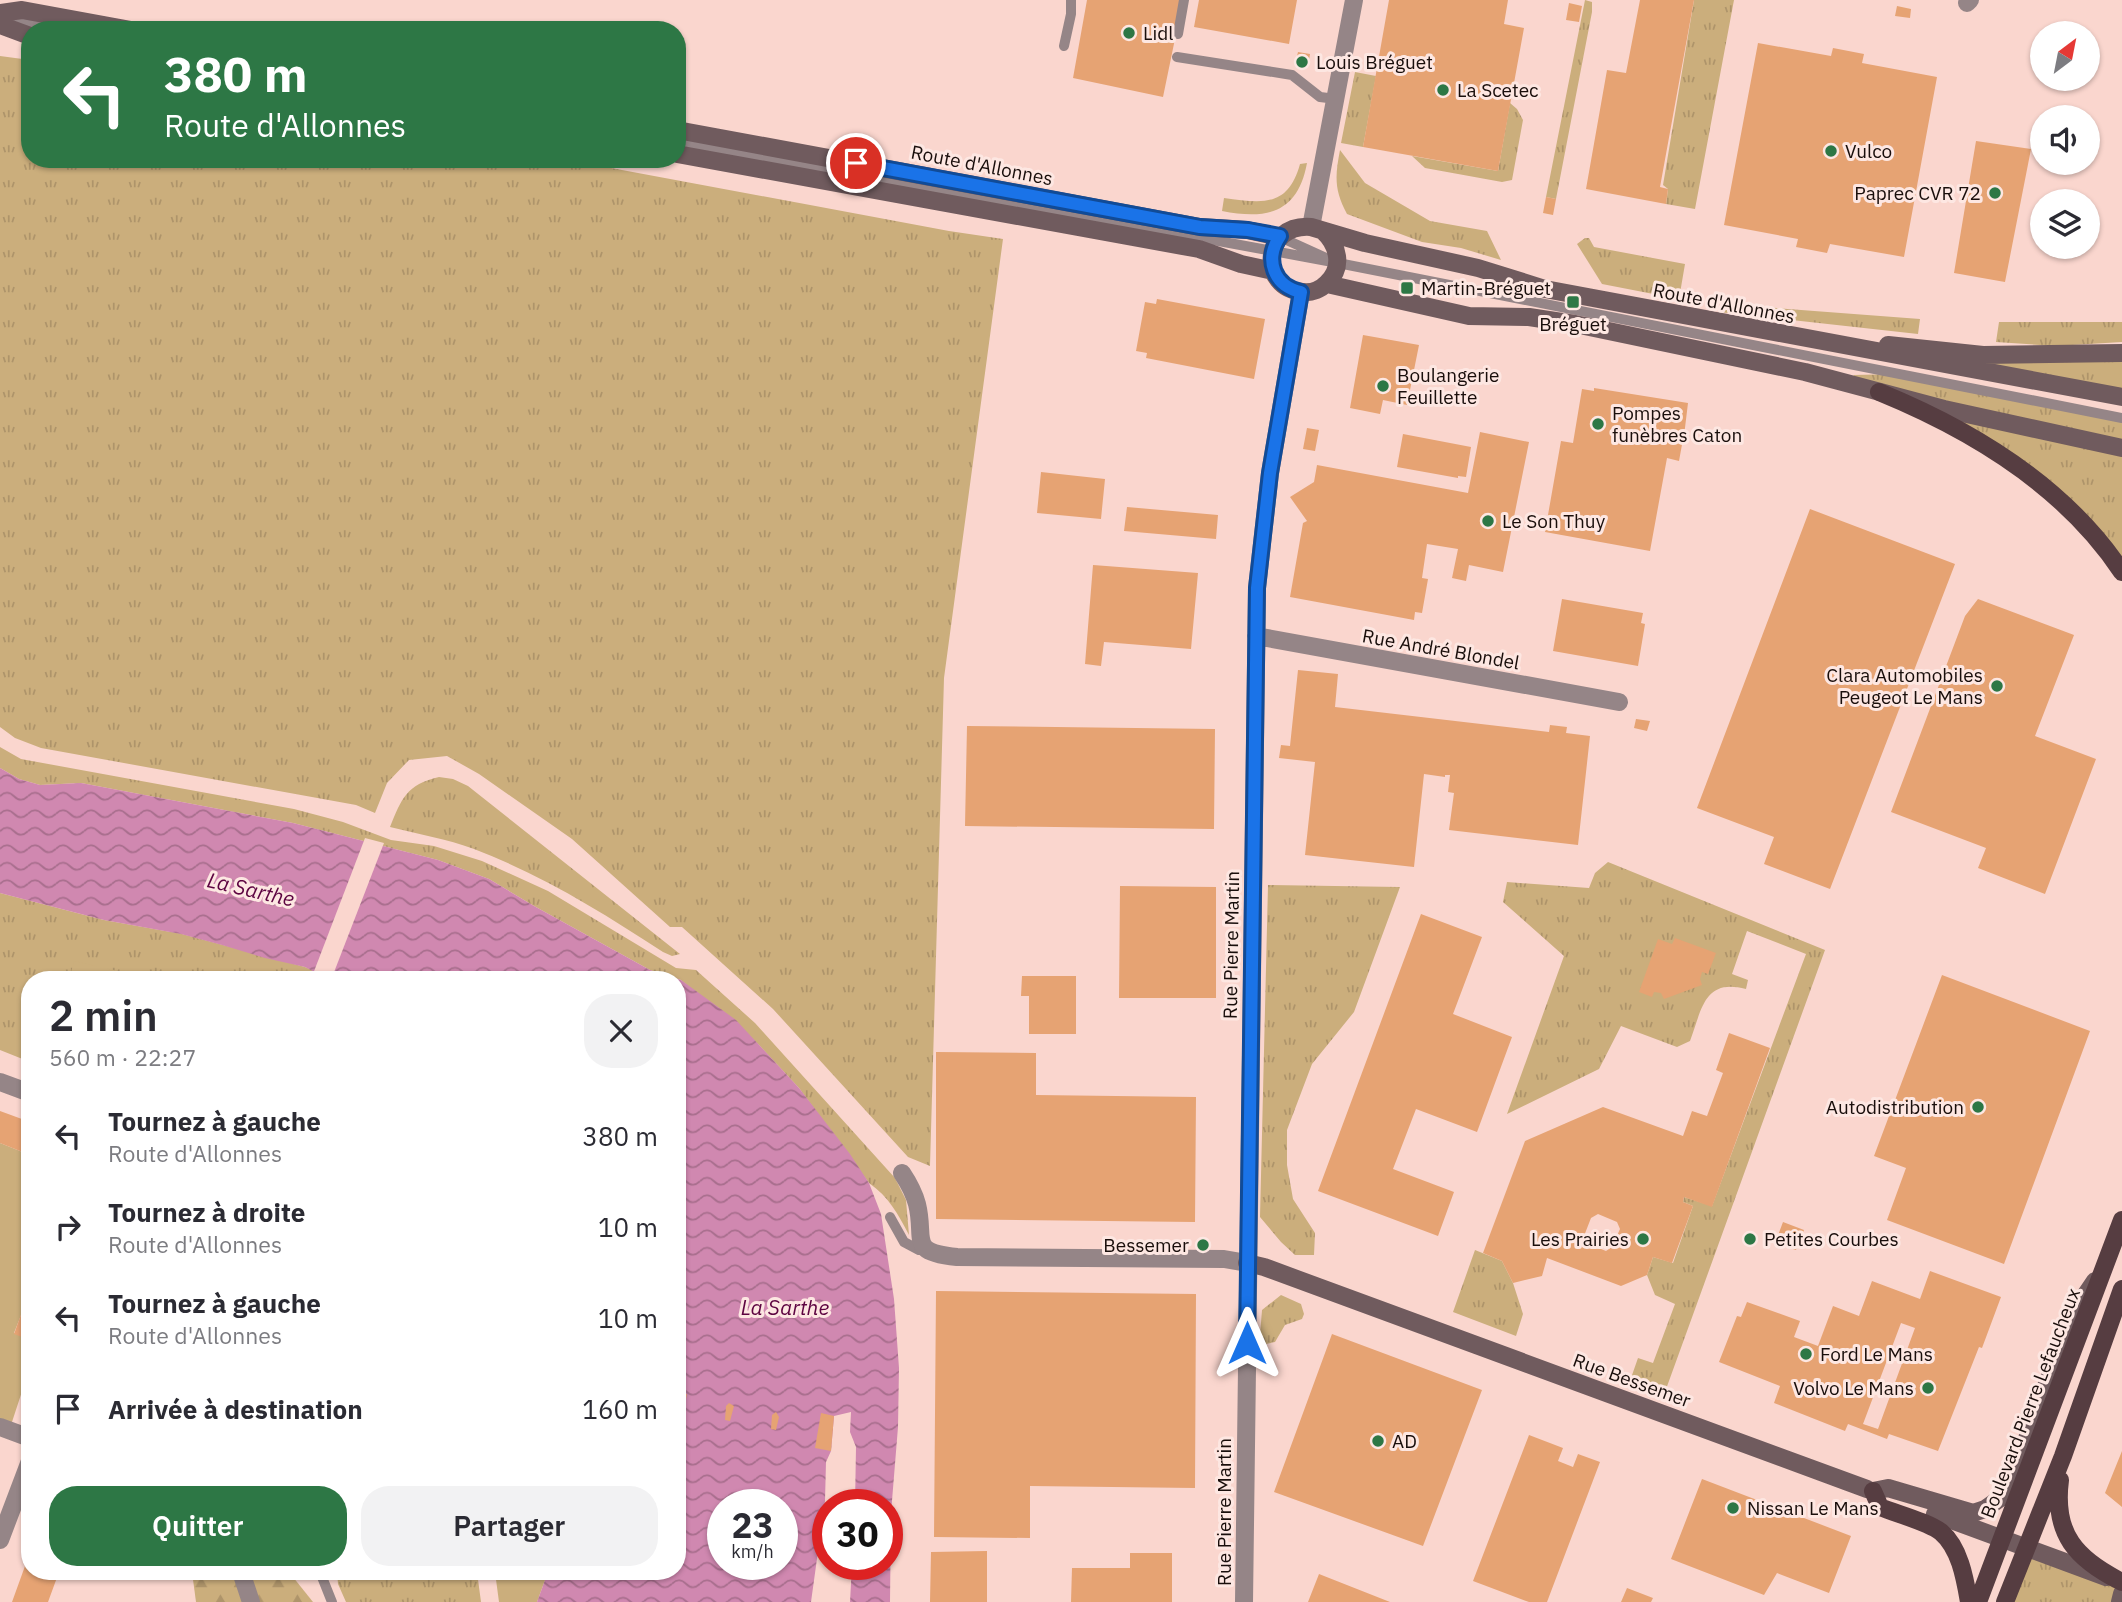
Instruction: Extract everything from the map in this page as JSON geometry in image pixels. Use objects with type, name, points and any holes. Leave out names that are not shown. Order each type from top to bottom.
[{"type":"main road","points":[[0,15],[22,10],[82,21]]},
{"type":"main road","points":[[0,25],[21,33]]},
{"type":"main road","name":"Route d'Allonnes","points":[[686,132],[1200,227],[1248,230],[1276,244],[1294,228],[1317,229],[1365,243],[1478,268],[1545,289],[1810,341],[2122,397]]},
{"type":"main road","points":[[686,156],[1199,249],[1241,264],[1273,271],[1284,285],[1301,292],[1319,289],[1326,284],[1334,275],[1338,263],[1335,245],[1317,229]]},
{"type":"main road","points":[[1273,271],[1276,244]]},
{"type":"main road","points":[[1326,284],[1469,316],[1529,317],[1575,324],[1805,372],[1944,409],[2122,448]]},
{"type":"main road","points":[[1810,341],[1885,344],[1983,355],[2122,353]]},
{"type":"main road","points":[[1879,391],[1930,412],[2011,462],[2065,503],[2122,572]]},
{"type":"main road","name":"Boulevard Pierre Lefaucheux","points":[[1978,1602],[2122,1220]]},
{"type":"main road","name":"Rue Bessemer","points":[[1247,1263],[2026,1547]]},
{"type":"main road","points":[[1969,1602],[1961,1568],[1950,1542],[1940,1531],[1880,1507],[1870,1490],[1888,1488],[1973,1513],[1985,1510],[1997,1502],[2009,1484],[2072,1315],[2102,1271]]},
{"type":"main road","points":[[2006,1602],[2063,1455],[2122,1289]]},
{"type":"main road","points":[[2063,1455],[2057,1503],[2059,1517],[2071,1542],[2086,1561],[2122,1582]]},
{"type":"main road","points":[[2026,1547],[2122,1582]]},
{"type":"main road","points":[[2119,1602],[2122,1594]]},
{"type":"street","points":[[1317,229],[1354,0]]},
{"type":"street","name":"Rue Pierre Martin","points":[[1244,1602],[1256,636],[1262,531],[1301,292]]},
{"type":"street","name":"Rue André Blondel","points":[[1256,636],[1619,702]]},
{"type":"street","points":[[0,1082],[21,1090]]},
{"type":"street","points":[[902,1173],[917,1205],[920,1241],[925,1249],[935,1255],[1224,1259],[1247,1263]]},
{"type":"street","points":[[0,1427],[21,1435]]},
{"type":"street","points":[[0,1539],[21,1484]]},
{"type":"street","points":[[244,1580],[251,1602]]},
{"type":"lane","points":[[1064,46],[1072,0]]},
{"type":"lane","points":[[1178,34],[1184,0]]},
{"type":"lane","points":[[0,15],[28,21]]},
{"type":"lane","points":[[1177,57],[1292,75],[1320,97],[1336,99]]},
{"type":"lane","points":[[686,143],[1276,244],[1338,263],[2122,418]]},
{"type":"lane","points":[[1276,244],[1338,263]]},
{"type":"lane","points":[[890,1217],[904,1241],[919,1250],[925,1249]]},
{"type":"lane","points":[[323,1580],[332,1602]]},
{"type":"green space","points":[[1585,0],[1592,2],[1592,12],[1556,199],[1546,197]]},
{"type":"green space","points":[[1694,0],[1734,0],[1695,209],[1666,204],[1668,189],[1663,185]]},
{"type":"green space","points":[[0,56],[21,59],[21,168],[611,168],[1003,239],[944,678],[930,1166],[908,1157],[773,1009],[682,927],[670,927],[572,839],[479,774],[447,756],[409,760],[387,783],[375,813],[356,805],[41,748],[15,738],[0,727]]},
{"type":"green space","points":[[1355,72],[1376,76],[1363,147],[1341,143]]},
{"type":"green space","points":[[1510,103],[1523,120],[1512,180],[1502,182],[1425,168],[1412,156],[1498,171]]},
{"type":"green space","points":[[1340,150],[1365,183],[1430,221],[1487,231],[1501,260],[1461,248],[1422,242],[1347,214],[1337,183]]},
{"type":"green space","points":[[1307,163],[1296,193],[1288,203],[1278,209],[1253,214],[1222,211],[1224,198],[1262,201],[1281,195],[1295,178],[1300,164]]},
{"type":"green space","points":[[1589,238],[1594,247],[1685,264],[1679,299],[1602,284],[1577,244]]},
{"type":"green space","points":[[1723,304],[1920,319],[1918,334],[1719,312]]},
{"type":"green space","points":[[1999,322],[2122,322],[2122,342],[2056,346],[1996,342]]},
{"type":"green space","points":[[1885,344],[2122,353],[2122,397]]},
{"type":"green space","points":[[1898,374],[2122,418],[2122,572],[2011,462],[1879,392],[1853,375]]},
{"type":"green space","points":[[0,747],[21,759],[294,809],[343,822],[391,840],[434,846],[482,861],[548,891],[676,968],[696,970],[755,1023],[895,1178],[906,1200],[909,1235],[892,1206],[869,1183],[799,1088],[759,1045],[686,984],[686,971],[650,970],[489,879],[438,860],[293,823],[81,783],[40,785],[19,779],[0,768]]},
{"type":"green space","points":[[439,777],[453,779],[468,786],[680,954],[672,956],[663,952],[571,895],[499,859],[453,842],[390,827],[407,794],[419,784]]},
{"type":"green space","points":[[1608,862],[1825,950],[1665,1392],[1631,1378],[1638,1358],[1653,1363],[1675,1304],[1655,1295],[1647,1275],[1653,1257],[1673,1263],[1693,1206],[1683,1202],[1684,1197],[1712,1206],[1806,954],[1747,931],[1732,974],[1748,980],[1746,989],[1721,988],[1713,992],[1702,1008],[1690,1041],[1677,1047],[1621,1026],[1599,1069],[1507,1114],[1564,956],[1503,902],[1507,882],[1589,888],[1595,873]]},
{"type":"green space","points":[[1268,885],[1400,887],[1354,1012],[1312,1064],[1287,1130],[1287,1165],[1293,1199],[1315,1233],[1314,1255],[1295,1255],[1260,1217]]},
{"type":"green space","points":[[0,893],[104,920],[182,934],[314,971],[21,971],[21,1058],[0,1050]]},
{"type":"green space","points":[[74,961],[118,971],[71,971]]},
{"type":"green space","points":[[0,1143],[21,1151],[21,1315],[14,1333],[21,1336],[21,1394],[11,1425],[0,1421]]},
{"type":"green space","points":[[1475,1250],[1502,1261],[1513,1283],[1523,1314],[1516,1336],[1453,1312]]},
{"type":"green space","points":[[1281,1295],[1301,1304],[1304,1314],[1302,1319],[1285,1325],[1275,1342],[1266,1344],[1260,1335],[1262,1310]]},
{"type":"green space","points":[[2027,1547],[2122,1583],[2120,1602],[2005,1602]]},
{"type":"green space","points":[[193,1580],[295,1580],[313,1602],[196,1602]]},
{"type":"green space","points":[[338,1580],[478,1580],[481,1602],[346,1602]]},
{"type":"green space","points":[[496,1580],[545,1580],[537,1602],[499,1602]]},
{"type":"water","name":"La Sarthe","points":[[0,768],[19,779],[40,785],[81,783],[293,823],[438,860],[489,879],[653,971],[313,971],[181,934],[104,920],[0,893]]},
{"type":"water","name":"La Sarthe","points":[[686,984],[736,1020],[799,1088],[869,1183],[881,1214],[894,1299],[899,1368],[893,1489],[855,1489],[856,1447],[850,1432],[851,1412],[834,1416],[831,1451],[826,1462],[825,1489],[812,1489],[814,1580],[811,1602],[537,1602],[545,1580],[686,1580]]},
{"type":"water","name":"La Sarthe","points":[[851,1580],[890,1580],[890,1602],[850,1602]]},
{"type":"pier","points":[[365,838],[384,843],[334,971],[314,971]]},
{"type":"building","name":"Lidl","points":[[1087,0],[1183,0],[1163,97],[1073,78]]},
{"type":"building","points":[[1199,0],[1297,0],[1289,44],[1194,27]]},
{"type":"building","name":"La Scetec","points":[[1389,0],[1508,0],[1504,24],[1524,28],[1498,171],[1363,147]]},
{"type":"building","points":[[1640,0],[1694,0],[1660,187],[1668,189],[1666,204],[1586,189],[1607,70],[1626,73]]},
{"type":"building","points":[[1569,3],[1582,6],[1579,22],[1566,20]]},
{"type":"building","points":[[1897,6],[1911,9],[1910,18],[1895,16]]},
{"type":"building","name":"Vulco","points":[[1758,43],[1831,56],[1833,48],[1864,54],[1862,63],[1937,77],[1904,257],[1830,244],[1827,253],[1796,247],[1798,239],[1724,225]]},
{"type":"building","name":"Louis Bréguet","points":[[1298,52],[1310,54],[1308,67],[1295,65]]},
{"type":"building","name":"Paprec CVR 72","points":[[1976,141],[2030,149],[2005,282],[1954,273]]},
{"type":"building","points":[[1546,197],[1556,199],[1553,215],[1543,213]]},
{"type":"building","points":[[1157,299],[1265,319],[1254,379],[1146,358],[1147,353],[1136,351],[1145,302],[1156,304]]},
{"type":"building","name":"Boulangerie Feuillette","points":[[1363,335],[1419,345],[1407,405],[1383,400],[1380,414],[1350,408]]},
{"type":"building","points":[[1594,388],[1688,403],[1686,436],[1679,461],[1667,458],[1650,551],[1545,532],[1561,441],[1573,443],[1582,389],[1594,391]]},
{"type":"building","points":[[1307,428],[1319,430],[1315,451],[1303,449]]},
{"type":"building","points":[[1480,432],[1529,442],[1503,572],[1469,565],[1466,581],[1452,578],[1458,549],[1427,544],[1422,578],[1428,579],[1422,613],[1415,612],[1414,620],[1290,597],[1303,523],[1307,521],[1290,497],[1314,482],[1317,465],[1468,493]]},
{"type":"building","points":[[1403,434],[1471,447],[1466,477],[1458,478],[1397,467]]},
{"type":"building","points":[[1041,472],[1105,479],[1101,519],[1037,513]]},
{"type":"building","points":[[1127,507],[1218,515],[1216,539],[1124,531]]},
{"type":"building","points":[[1810,509],[1955,564],[1830,889],[1764,864],[1774,837],[1697,808]]},
{"type":"building","points":[[1093,565],[1198,573],[1191,649],[1104,642],[1101,666],[1085,664]]},
{"type":"building","points":[[1562,599],[1643,613],[1641,623],[1645,624],[1638,666],[1553,651]]},
{"type":"building","name":"Clara Automobiles Peugeot Le Mans","points":[[1978,599],[2074,635],[2035,736],[2096,759],[2045,894],[1978,868],[1986,848],[1891,812],[1965,616]]},
{"type":"building","points":[[1298,670],[1338,674],[1335,707],[1549,732],[1550,725],[1567,727],[1566,733],[1590,736],[1578,845],[1449,830],[1454,793],[1448,792],[1450,775],[1445,777],[1424,774],[1414,867],[1305,855],[1315,762],[1279,758],[1281,745],[1290,746]]},
{"type":"building","points":[[1636,719],[1650,721],[1647,731],[1634,728]]},
{"type":"building","points":[[967,726],[1215,729],[1214,829],[965,826]]},
{"type":"building","points":[[1120,886],[1216,887],[1216,998],[1119,998]]},
{"type":"building","points":[[1421,914],[1482,937],[1453,1014],[1512,1037],[1477,1132],[1416,1109],[1393,1169],[1454,1192],[1438,1236],[1318,1191]]},
{"type":"building","points":[[1675,938],[1716,953],[1708,974],[1702,972],[1702,985],[1664,999],[1661,993],[1654,992],[1652,997],[1639,992],[1658,939],[1672,944]]},
{"type":"building","name":"Autodistribution","points":[[1942,975],[2090,1031],[2004,1264],[1887,1220],[1906,1168],[1874,1156]]},
{"type":"building","points":[[1022,976],[1076,976],[1076,1034],[1029,1034],[1029,996],[1021,996]]},
{"type":"building","points":[[1729,1033],[1770,1048],[1712,1207],[1684,1197],[1683,1202],[1693,1206],[1672,1263],[1653,1257],[1647,1275],[1621,1286],[1547,1258],[1542,1276],[1513,1283],[1502,1261],[1483,1253],[1525,1141],[1603,1107],[1683,1136],[1692,1111],[1707,1116],[1723,1073],[1716,1070]],"holes":[[[1598,1214],[1617,1222],[1620,1229],[1612,1247],[1606,1251],[1586,1243],[1584,1236],[1591,1218]]]},
{"type":"building","points":[[936,1052],[1036,1053],[1036,1095],[1196,1097],[1195,1222],[936,1219]]},
{"type":"building","points":[[0,1111],[21,1119],[21,1151],[0,1143]]},
{"type":"building","points":[[1783,1222],[1804,1230],[1796,1250],[1775,1243]]},
{"type":"building","name":"Bessemer","points":[[1198,1239],[1208,1239],[1208,1250],[1198,1250]]},
{"type":"building","points":[[1930,1271],[2001,1297],[1938,1451],[1889,1434],[1887,1439],[1848,1424],[1845,1431],[1774,1403],[1780,1386],[1719,1362],[1737,1316],[1741,1317],[1747,1302],[1800,1321],[1794,1337],[1818,1346],[1833,1306],[1859,1316],[1872,1281],[1920,1299]],"holes":[[[1901,1323],[1915,1328],[1878,1429],[1863,1424]]]},
{"type":"building","points":[[936,1291],[1196,1294],[1195,1488],[1030,1486],[1030,1538],[934,1537]]},
{"type":"building","points":[[21,1315],[21,1337],[14,1334]]},
{"type":"building","name":"AD","points":[[1332,1334],[1482,1390],[1423,1546],[1274,1492]]},
{"type":"building","points":[[729,1403],[734,1406],[730,1421],[725,1420],[726,1406]]},
{"type":"building","points":[[776,1412],[779,1417],[776,1430],[771,1429],[772,1415]]},
{"type":"building","points":[[821,1413],[834,1416],[831,1451],[815,1448]]},
{"type":"building","points":[[1529,1435],[1563,1448],[1558,1461],[1573,1467],[1578,1454],[1600,1462],[1547,1602],[1529,1602],[1473,1581]]},
{"type":"building","points":[[2122,1451],[2122,1507],[2105,1493]]},
{"type":"building","name":"Nissan Le Mans","points":[[1702,1479],[1851,1536],[1829,1593],[1777,1573],[1764,1595],[1671,1559]]},
{"type":"building","points":[[987,1551],[987,1602],[930,1602],[931,1552]]},
{"type":"building","points":[[1130,1553],[1172,1553],[1172,1602],[1071,1602],[1072,1568],[1130,1568]]},
{"type":"building","points":[[1319,1574],[1390,1602],[1308,1602]]},
{"type":"building","points":[[21,1577],[21,1580],[56,1580],[48,1602],[12,1602]]},
{"type":"building","points":[[1627,1588],[1653,1598],[1651,1602],[1621,1602]]},
{"type":"place","name":"Lidl","points":[[1129,33]]},
{"type":"place","name":"Louis Bréguet","points":[[1302,62]]},
{"type":"place","name":"La Scetec","points":[[1443,90]]},
{"type":"place","name":"Vulco","points":[[1831,151]]},
{"type":"place","name":"Paprec CVR 72","points":[[1995,193]]},
{"type":"place","name":"Martin-Bréguet","points":[[1407,288]]},
{"type":"place","name":"Bréguet","points":[[1573,302]]},
{"type":"place","name":"Boulangerie Feuillette","points":[[1383,386]]},
{"type":"place","name":"Pompes funèbres Caton","points":[[1598,424]]},
{"type":"place","name":"Le Son Thuy","points":[[1488,521]]},
{"type":"place","name":"Clara Automobiles Peugeot Le Mans","points":[[1997,686]]},
{"type":"place","name":"Autodistribution","points":[[1978,1107]]},
{"type":"place","name":"Les Prairies","points":[[1643,1239]]},
{"type":"place","name":"Petites Courbes","points":[[1750,1239]]},
{"type":"place","name":"Bessemer","points":[[1203,1245]]},
{"type":"place","name":"Ford Le Mans","points":[[1806,1354]]},
{"type":"place","name":"Volvo Le Mans","points":[[1928,1388]]},
{"type":"place","name":"AD","points":[[1378,1441]]},
{"type":"place","name":"Nissan Le Mans","points":[[1733,1508]]},
{"type":"route","points":[[856,163],[1200,227],[1248,230],[1280,236],[1272,251],[1273,271],[1284,285],[1301,292],[1270,473],[1257,588],[1247,1343]]}]
